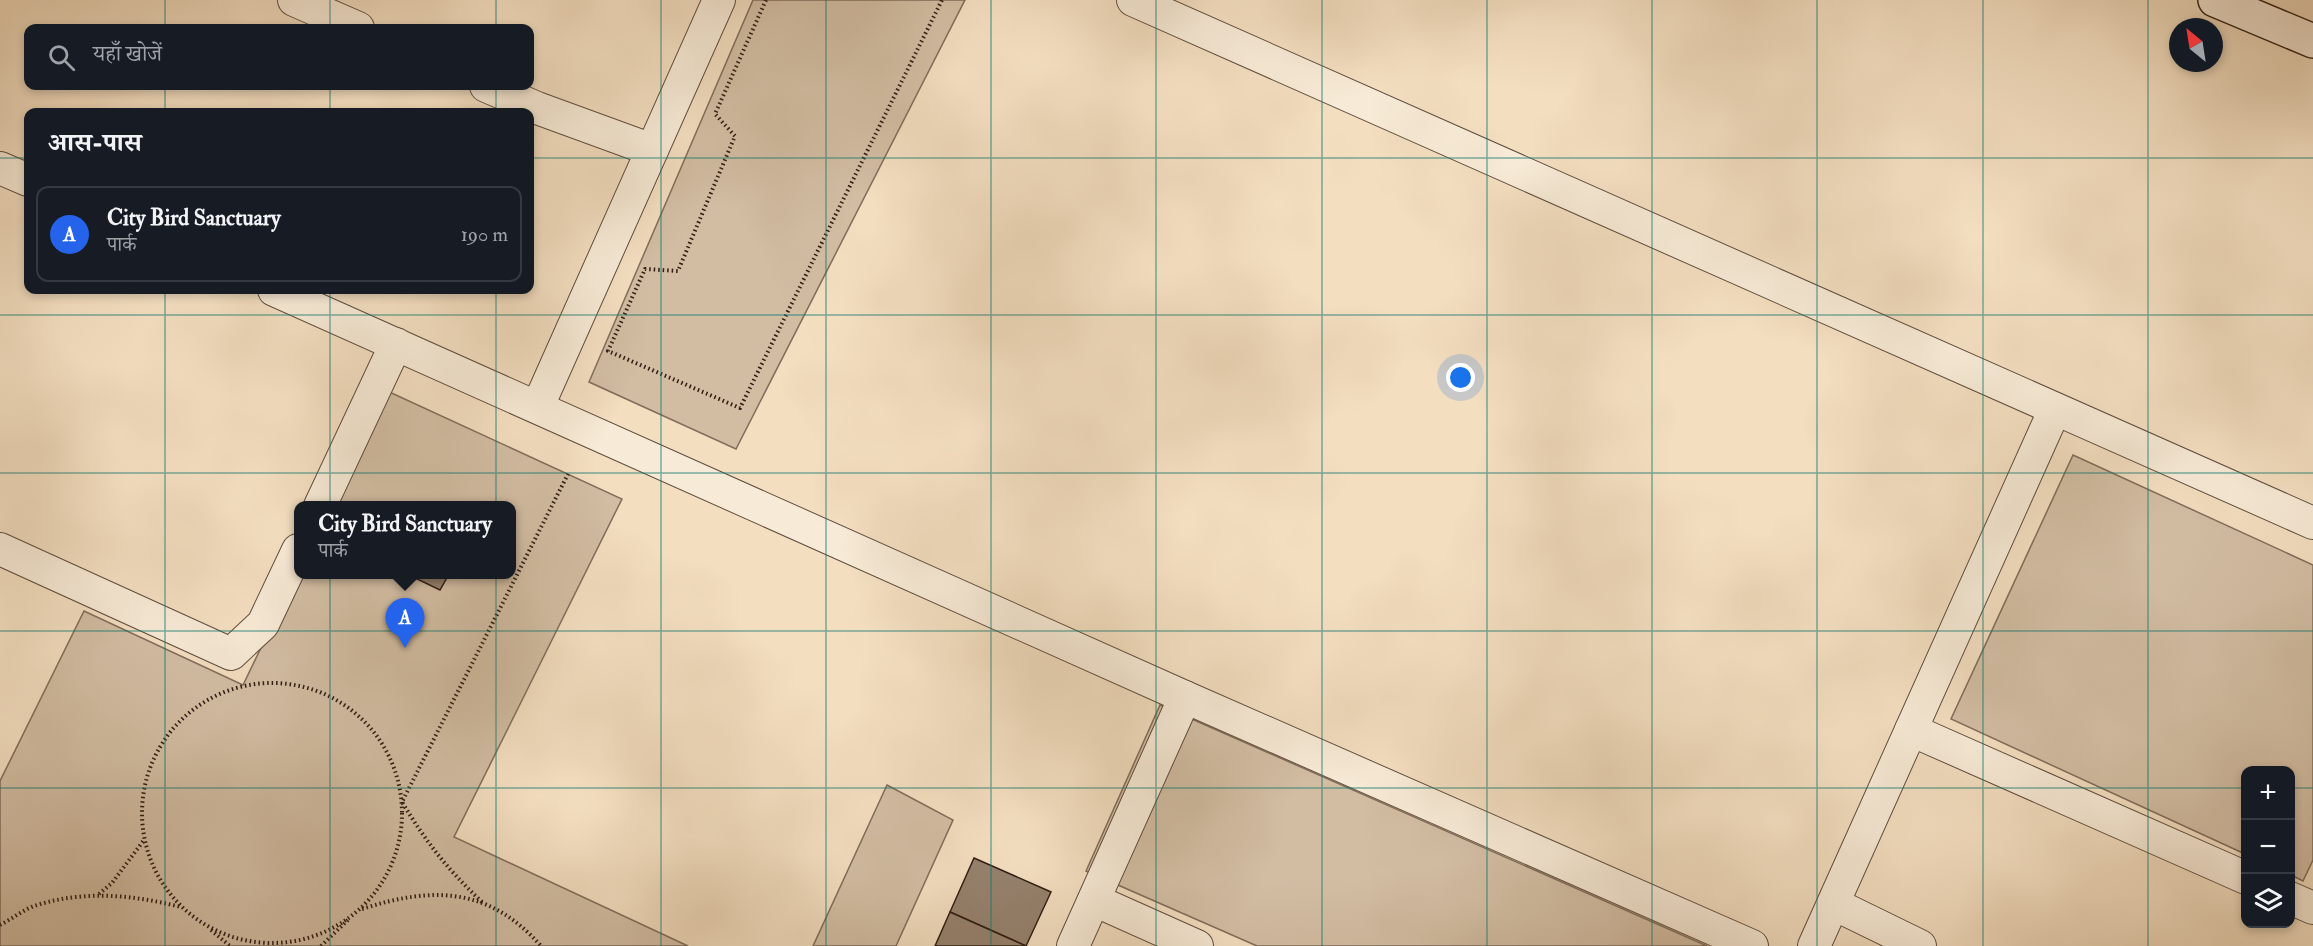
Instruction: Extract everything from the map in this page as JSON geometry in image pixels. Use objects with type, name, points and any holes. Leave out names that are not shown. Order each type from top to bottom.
[{"type":"main road","points":[[2215,0],[2313,41]]},
{"type":"street","points":[[294,0],[349,24]]},
{"type":"street","points":[[538,406],[719,0]]},
{"type":"street","points":[[1133,0],[2313,523]]},
{"type":"street","points":[[495,90],[537,108],[652,150]]},
{"type":"street","points":[[0,168],[24,178]]},
{"type":"street","points":[[283,294],[1185,697],[1752,946]]},
{"type":"street","points":[[322,501],[396,344]]},
{"type":"street","points":[[1814,946],[2055,409]]},
{"type":"street","points":[[0,549],[231,654],[263,624],[294,558]]},
{"type":"street","points":[[1073,946],[1185,697]]},
{"type":"street","points":[[1911,730],[2241,876]]},
{"type":"street","points":[[1094,900],[1197,946]]},
{"type":"street","points":[[2295,900],[2313,908]]},
{"type":"street","points":[[1834,904],[1920,946]]},
{"type":"path","points":[[766,0],[715,114],[735,136],[678,271],[645,269],[608,351],[740,408],[942,0]]},
{"type":"path","points":[[516,577],[568,474]]},
{"type":"path","points":[[402,802],[515,579]]},
{"type":"path","points":[[230,946],[180,907],[157,876],[144,840],[142,797],[154,757],[178,722],[212,697],[253,684],[296,684],[336,698],[369,725],[392,760],[402,802],[400,841],[385,878],[360,909],[321,946]]},
{"type":"path","points":[[402,802],[448,871],[482,902],[523,925],[541,946]]},
{"type":"path","points":[[99,894],[112,883],[144,840]]},
{"type":"path","points":[[0,925],[36,905],[99,894],[130,896],[180,907],[212,930],[250,942],[289,942],[327,931],[360,909],[421,894],[452,895],[482,902]]},
{"type":"shaded area","points":[[753,0],[965,0],[736,449],[589,382]]},
{"type":"shaded area","points":[[385,390],[622,499],[454,837],[688,946],[0,946],[0,781],[84,611],[243,685],[294,579],[516,579],[516,501],[332,501]]},
{"type":"shaded area","points":[[2073,455],[2313,565],[2313,860],[2303,881],[2295,877],[2295,766],[2241,766],[2241,852],[1951,719]]},
{"type":"shaded area","points":[[1160,705],[1707,946],[1257,946],[1086,871]]},
{"type":"shaded area","points":[[887,785],[953,820],[896,946],[813,946]]},
{"type":"building","points":[[417,579],[446,579],[440,590]]},
{"type":"building","points":[[974,858],[1051,892],[1026,946],[950,912]]},
{"type":"building","points":[[950,912],[1026,946],[935,946]]},
{"type":"place","name":"City Bird Sanctuary","points":[[405,648]]}]
